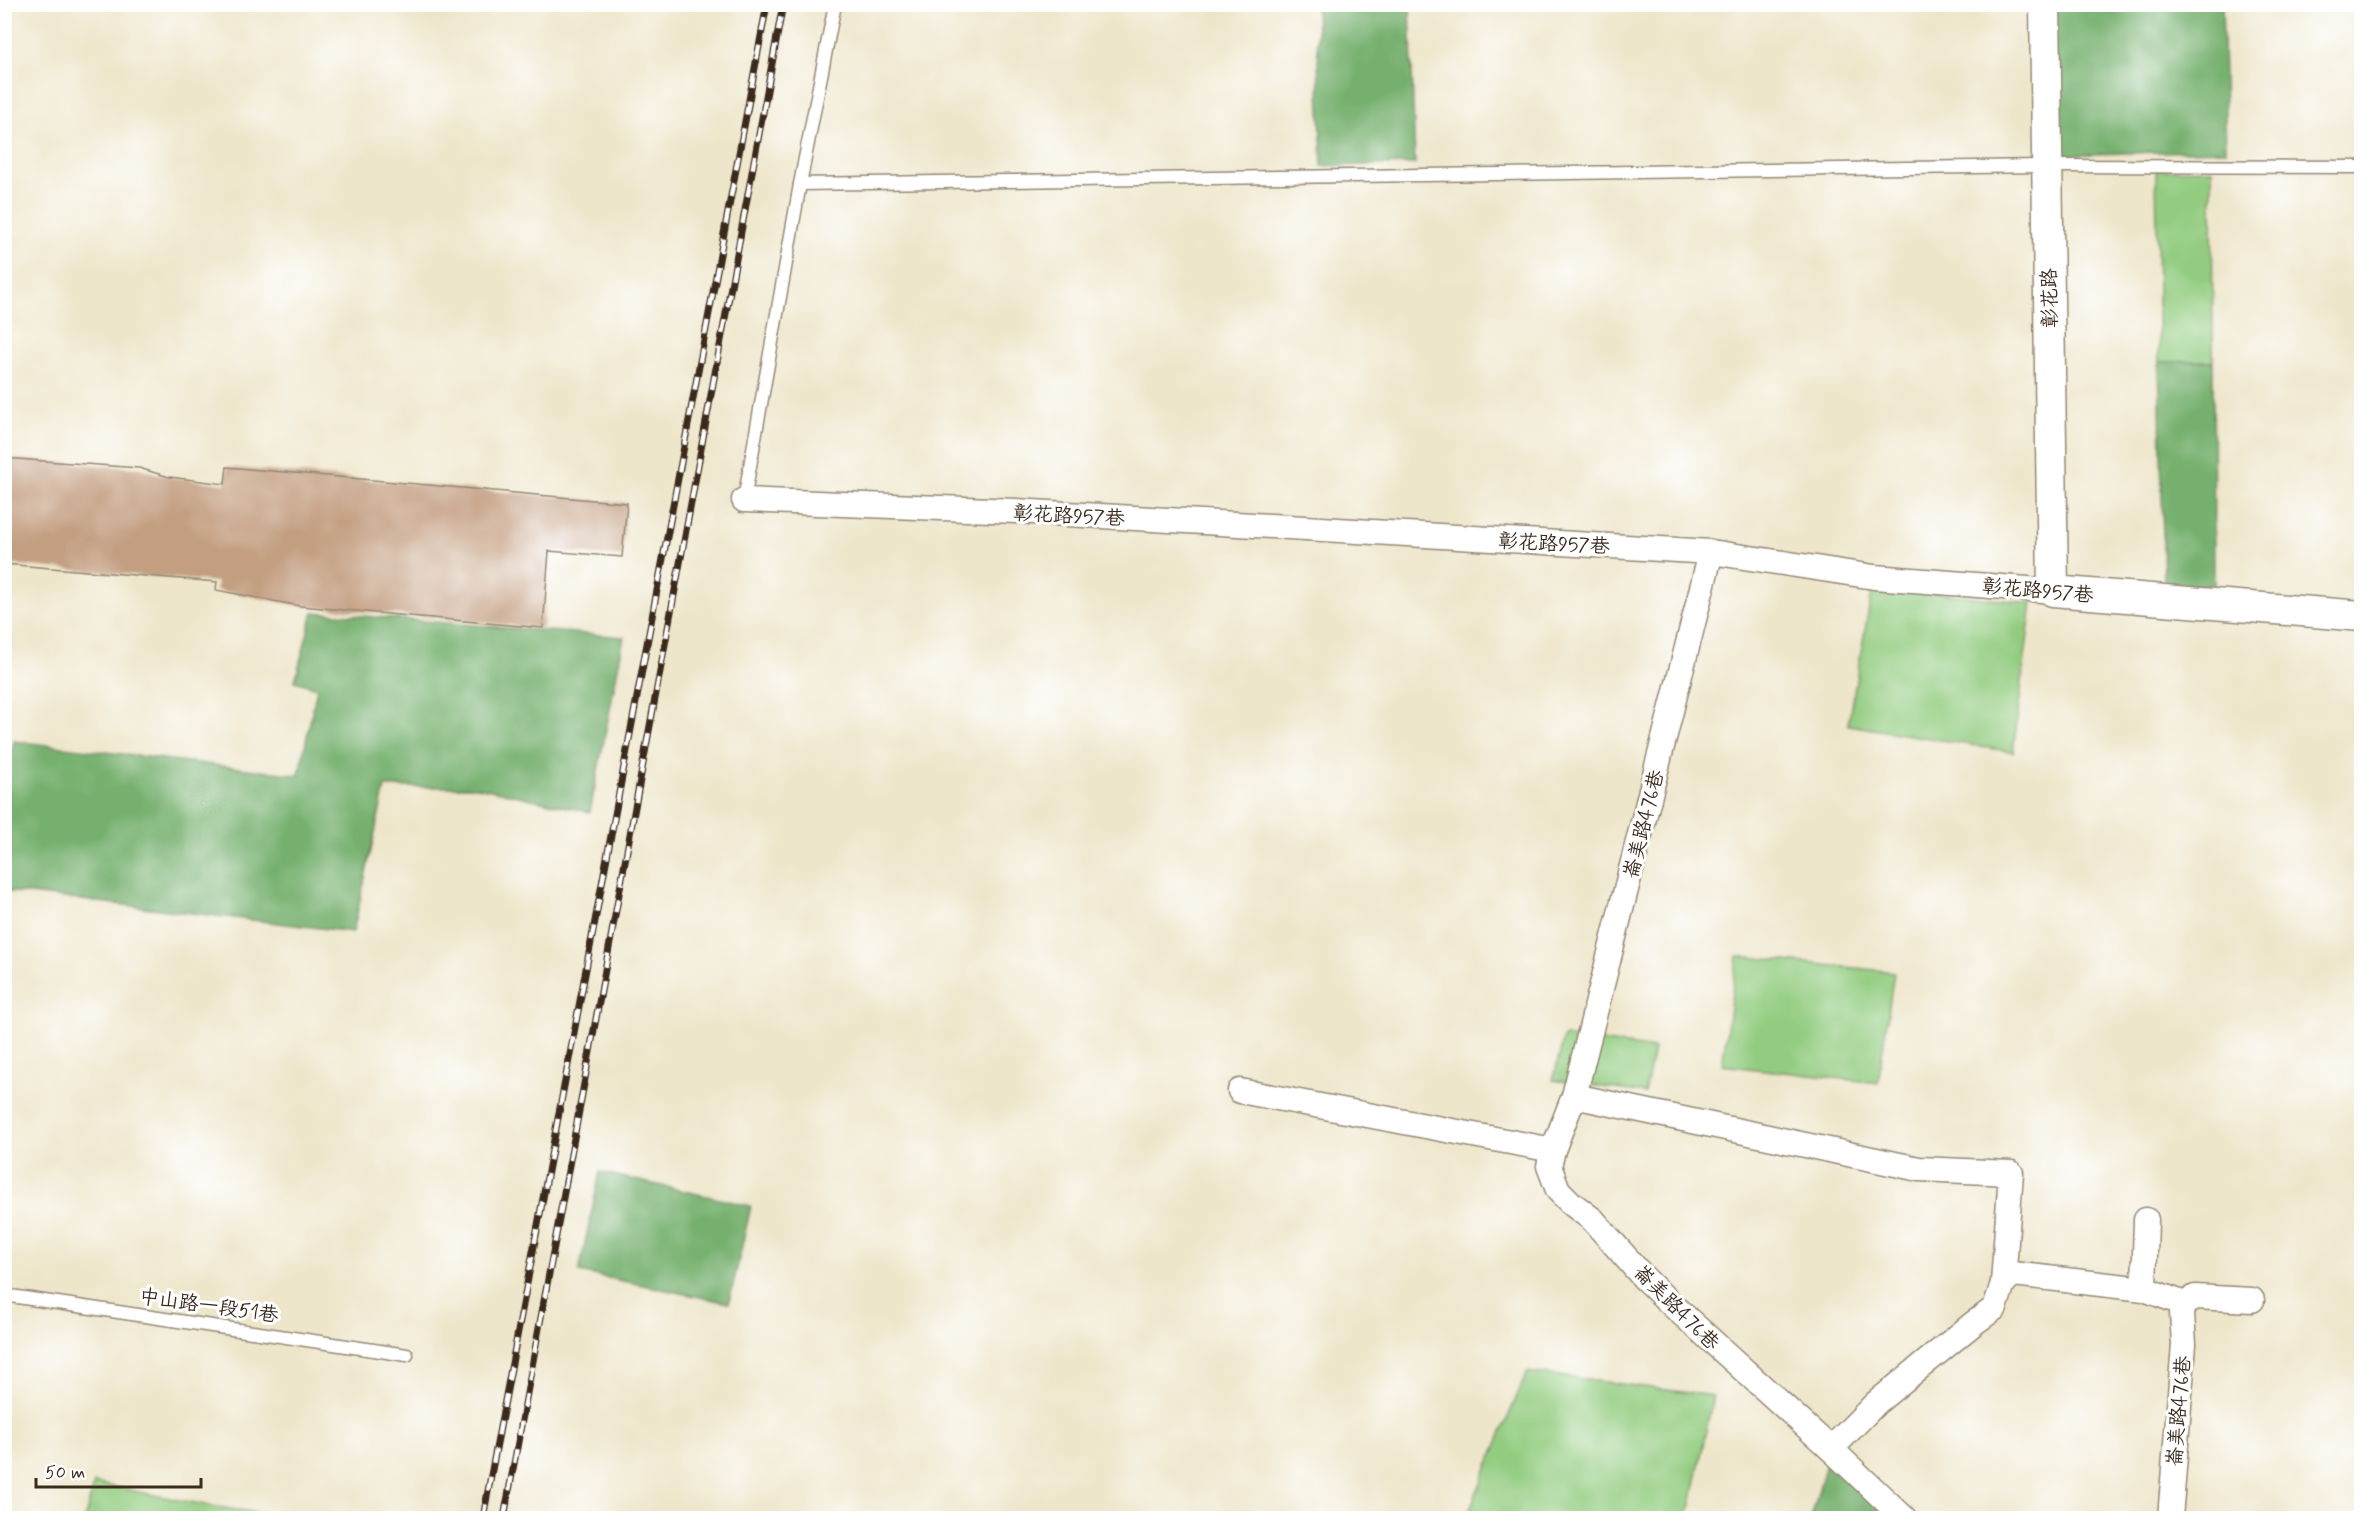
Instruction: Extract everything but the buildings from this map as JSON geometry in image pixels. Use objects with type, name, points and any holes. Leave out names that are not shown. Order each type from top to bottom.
[{"type":"street","name":"彰花路","points":[[2044,4],[2053,591]]},
{"type":"street","name":"彰花路957巷","points":[[744,500],[1028,512],[1711,552],[1874,577],[2361,616]]},
{"type":"street","name":"崙美路476巷","points":[[1711,552],[1574,1096],[1549,1166],[1558,1190],[1593,1220],[1644,1278],[1904,1518]]},
{"type":"street","points":[[1240,1091],[1553,1150]]},
{"type":"street","points":[[1574,1096],[1919,1169],[2011,1173],[2003,1283],[1995,1308],[1876,1403],[1831,1449]]},
{"type":"street","points":[[2144,1289],[2146,1220]]},
{"type":"street","points":[[2003,1283],[2013,1274],[2144,1289],[2186,1304],[2195,1297],[2252,1300]]},
{"type":"street","name":"崙美路476巷","points":[[2170,1518],[2184,1344],[2182,1313],[2186,1304]]},
{"type":"lane","points":[[744,500],[800,183],[835,4]]},
{"type":"lane","points":[[800,183],[2047,166],[2361,167]]},
{"type":"lane","name":"中山路一段51巷","points":[[4,1295],[407,1355]]},
{"type":"green space","points":[[1316,5],[1410,5],[1415,164],[1322,166]]},
{"type":"green space","points":[[2050,5],[2222,5],[2226,150],[2063,155],[2052,145]]},
{"type":"green space","points":[[2212,169],[2213,361],[2159,362],[2156,170]]},
{"type":"green space","points":[[2213,361],[2214,585],[2164,587],[2159,362]]},
{"type":"green space","points":[[1873,586],[2032,603],[2013,752],[1848,725]]},
{"type":"green space","points":[[313,612],[624,637],[590,812],[477,787],[385,787],[353,932],[5,891],[5,776],[14,741],[299,775],[317,688],[295,681]]},
{"type":"green space","points":[[1737,956],[1894,972],[1878,1083],[1722,1065]]},
{"type":"green space","points":[[1564,1036],[1654,1049],[1645,1093],[1553,1080]]},
{"type":"green space","points":[[600,1172],[751,1206],[729,1303],[579,1272]]},
{"type":"green space","points":[[1527,1372],[1713,1396],[1691,1505],[1684,1518],[1466,1518]]},
{"type":"green space","points":[[1826,1463],[1890,1518],[1811,1518]]},
{"type":"green space","points":[[94,1483],[210,1506],[294,1518],[215,1518],[195,1515],[194,1518],[85,1518]]},
{"type":"railway","points":[[483,1518],[767,4]]},
{"type":"railway","points":[[504,1518],[783,4]]}]
